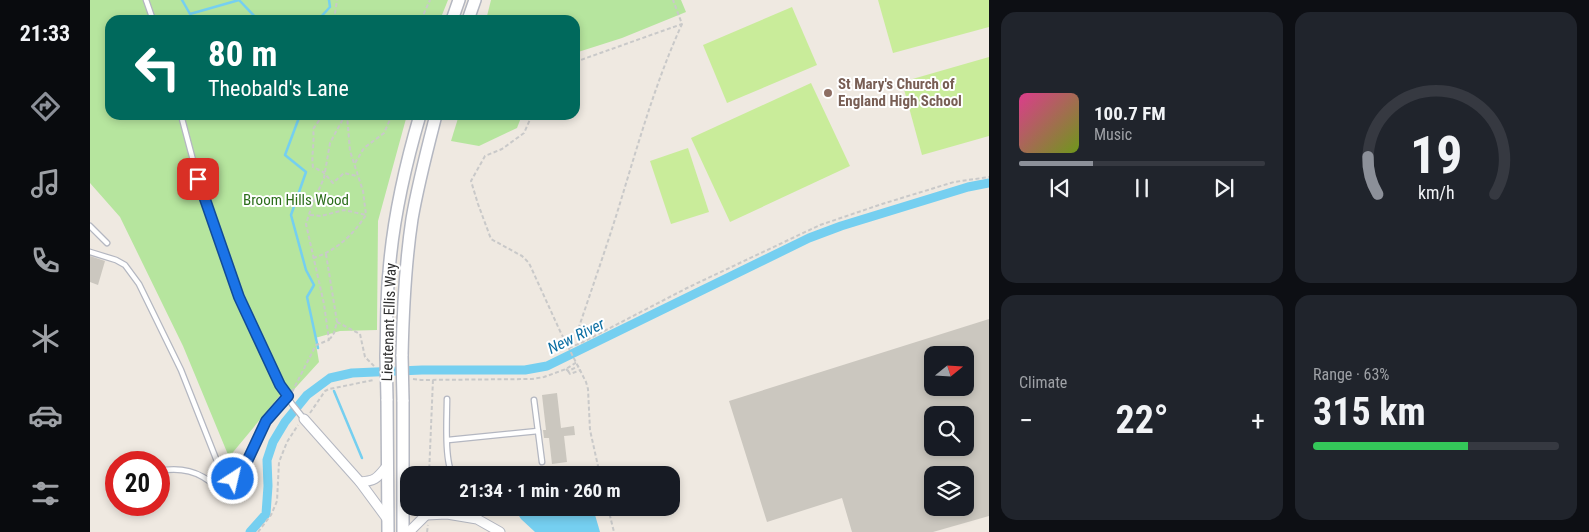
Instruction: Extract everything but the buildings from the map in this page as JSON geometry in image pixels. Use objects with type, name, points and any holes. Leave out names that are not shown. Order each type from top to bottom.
[{"type":"main road","points":[[454,15],[459,0]]},
{"type":"main road","points":[[470,15],[475,0]]},
{"type":"main road","name":"Lieutenant Ellis Way","points":[[388,526],[386,356],[388,272],[404,174],[419,120]]},
{"type":"main road","name":"Lieutenant Ellis Way","points":[[405,466],[402,356],[406,263],[420,179],[435,120]]},
{"type":"main road","name":"Lieutenant Ellis Way","points":[[403,532],[404,516]]},
{"type":"street","points":[[301,419],[360,482],[388,526]]},
{"type":"street","points":[[360,482],[376,480],[387,466]]},
{"type":"street","points":[[410,532],[425,516]]},
{"type":"street","points":[[458,516],[475,519],[500,532]]},
{"type":"lane","points":[[146,0],[151,15]]},
{"type":"lane","points":[[183,120],[198,179],[239,297],[280,385],[301,419]]},
{"type":"lane","points":[[90,226],[107,243]]},
{"type":"lane","points":[[90,252],[116,260],[125,265],[140,284],[180,370],[224,479],[221,487],[186,470],[170,469]]},
{"type":"lane","points":[[224,479],[233,479],[243,470],[266,421],[288,396]]},
{"type":"lane","points":[[447,399],[450,466]]},
{"type":"lane","points":[[534,400],[542,462]]},
{"type":"lane","points":[[448,440],[538,432]]},
{"type":"path","points":[[335,15],[337,0]]},
{"type":"path","points":[[423,15],[430,0]]},
{"type":"path","points":[[587,340],[579,327],[613,227],[636,149],[670,49],[682,24],[672,0]]},
{"type":"path","points":[[580,60],[682,24]]},
{"type":"path","points":[[319,120],[313,129],[315,141],[312,160],[313,167],[325,174],[332,183],[344,173],[358,177]]},
{"type":"path","points":[[329,340],[324,304],[306,224],[325,174],[330,143],[343,120]]},
{"type":"path","points":[[313,258],[326,254],[358,228],[366,215],[363,191],[350,151],[347,120]]},
{"type":"path","points":[[354,164],[364,148],[384,133],[390,120]]},
{"type":"path","points":[[530,120],[524,133],[502,150],[485,156],[471,181],[491,239],[522,256],[529,263],[581,370],[588,389],[590,430],[598,466]]},
{"type":"path","points":[[569,348],[687,288],[820,225],[954,182],[989,177]]},
{"type":"path","points":[[309,215],[321,216],[344,210],[366,215]]},
{"type":"path","points":[[288,396],[316,345],[329,340],[334,333],[337,322],[326,254]]},
{"type":"path","points":[[337,322],[360,334],[365,357],[374,366]]},
{"type":"path","points":[[567,370],[576,361]]},
{"type":"path","points":[[409,378],[421,380],[532,379],[579,366]]},
{"type":"path","points":[[567,370],[570,374],[581,370]]},
{"type":"path","points":[[429,466],[433,379]]},
{"type":"path","points":[[312,411],[325,391],[329,389],[374,380]]},
{"type":"path","points":[[258,532],[271,515],[277,501],[279,462],[287,442],[301,419]]},
{"type":"path","points":[[610,516],[614,532]]},
{"type":"green space","name":"Broom Hills Wood","points":[[90,0],[448,0],[442,15],[105,15],[105,120],[406,120],[378,221],[377,330],[340,331],[315,338],[319,362],[288,396],[282,393],[229,457],[183,346],[120,217],[90,183]]},
{"type":"green space","points":[[491,0],[681,0],[686,12],[622,38],[580,51],[580,15],[487,15]]},
{"type":"green space","points":[[878,0],[989,0],[989,27],[893,53]]},
{"type":"green space","points":[[792,7],[817,65],[727,103],[703,45]]},
{"type":"green space","points":[[989,57],[989,136],[922,155],[902,82]]},
{"type":"green space","points":[[811,83],[850,166],[730,222],[691,138]]},
{"type":"green space","points":[[457,120],[520,120],[517,128],[479,146],[451,141]]},
{"type":"green space","points":[[688,148],[709,212],[671,224],[650,161]]},
{"type":"water","points":[[519,516],[595,516],[600,532],[535,532]]},
{"type":"waterway","points":[[182,0],[190,14],[239,0],[253,15]]},
{"type":"waterway","points":[[323,15],[330,7],[329,0]]},
{"type":"waterway","points":[[298,120],[285,155],[306,172],[291,215],[306,270],[314,285],[307,297],[318,348]]},
{"type":"waterway","name":"New River","points":[[250,532],[266,514],[267,460],[273,442],[285,422],[307,395],[330,378],[352,373],[422,370],[525,370],[547,366],[809,238],[841,226],[968,187],[989,183]]},
{"type":"waterway","points":[[334,391],[362,458]]},
{"type":"place","name":"St Mary's Church of England High School","points":[[828,93]]},
{"type":"route","points":[[198,179],[239,297],[280,385],[288,396],[266,421],[259,432],[243,470],[233,479]]}]
